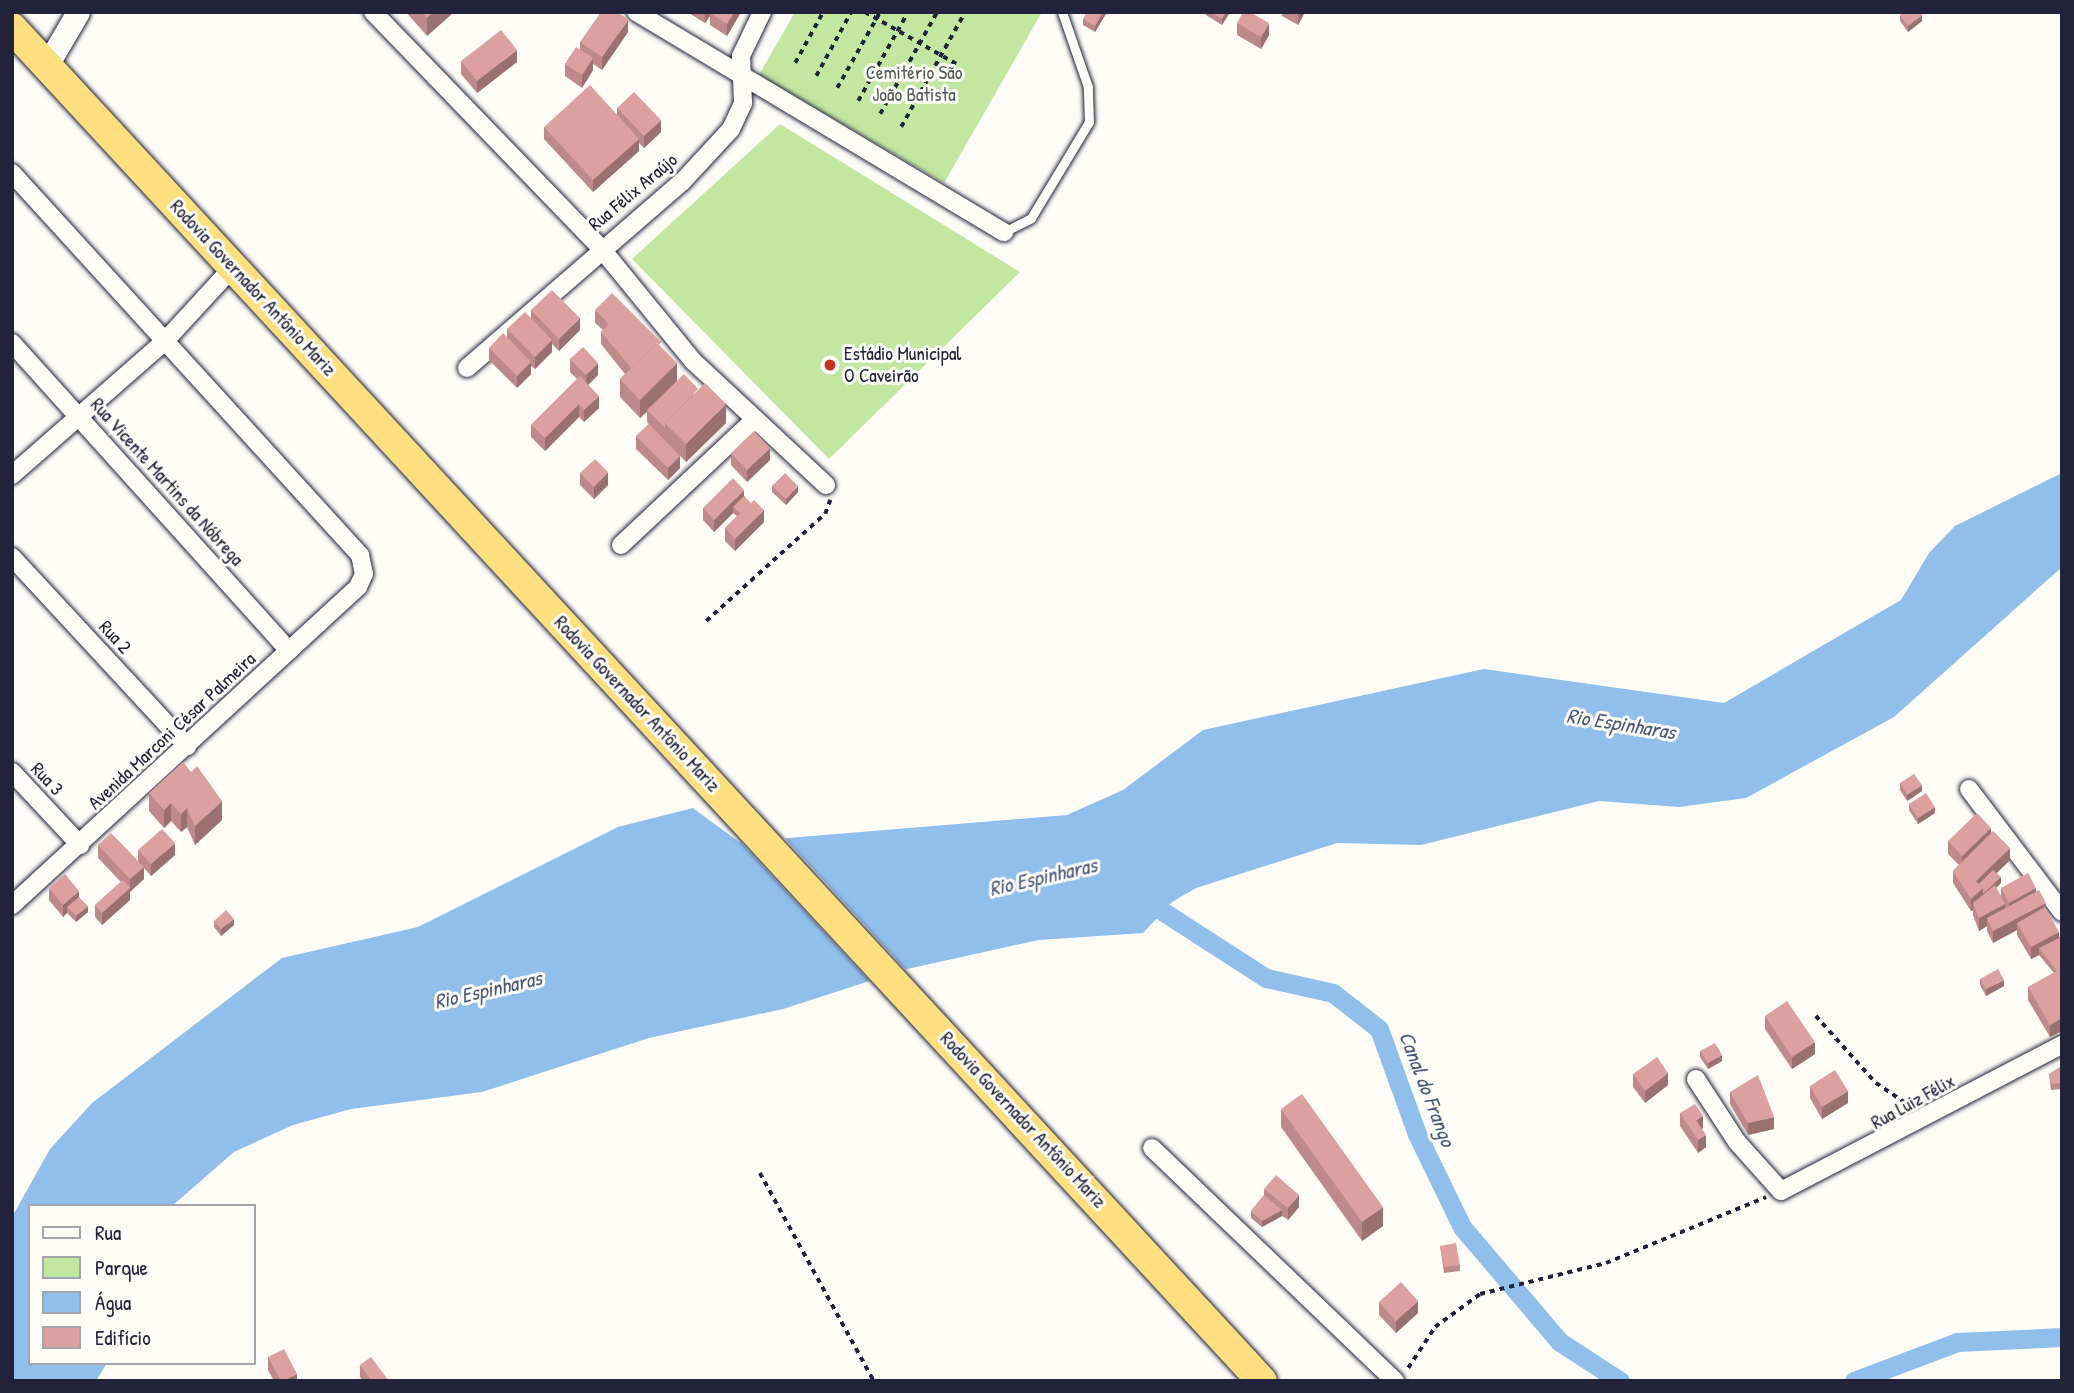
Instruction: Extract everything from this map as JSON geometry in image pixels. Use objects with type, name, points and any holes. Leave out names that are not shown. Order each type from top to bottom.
[{"type":"highway","name":"Rodovia Governador Antônio Mariz","points":[[12,28],[1262,1381]]},
{"type":"street","points":[[47,65],[78,12]]},
{"type":"street","points":[[373,12],[600,247],[692,361],[826,485]]},
{"type":"street","points":[[636,12],[1004,232]]},
{"type":"street","name":"Rua Félix Araújo","points":[[467,368],[600,247],[682,182],[731,129],[743,103],[741,74],[747,37],[762,12]]},
{"type":"street","points":[[12,173],[165,341]]},
{"type":"street","points":[[12,475],[165,341],[233,267]]},
{"type":"street","name":"Avenida Marconi César Palmeira","points":[[12,905],[358,587],[364,574],[360,555],[165,341]]},
{"type":"street","name":"Rua Vicente Martins da Nóbrega","points":[[12,342],[289,651]]},
{"type":"street","points":[[621,545],[755,419]]},
{"type":"street","name":"Rua 2","points":[[12,557],[187,746]]},
{"type":"street","name":"Rua 3","points":[[12,772],[80,845]]},
{"type":"street","points":[[1969,789],[2062,912]]},
{"type":"street","name":"Rua Luiz Félix","points":[[1781,1191],[1930,1117],[2062,1045]]},
{"type":"street","points":[[1696,1079],[1737,1142],[1781,1191]]},
{"type":"street","points":[[1152,1148],[1395,1381]]},
{"type":"lane","points":[[1004,232],[1031,218],[1089,122],[1088,87],[1062,12]]},
{"type":"path","points":[[795,63],[823,12]]},
{"type":"path","points":[[816,76],[851,12]]},
{"type":"path","points":[[865,12],[960,66]]},
{"type":"path","points":[[837,88],[880,12]]},
{"type":"path","points":[[858,101],[908,12]]},
{"type":"path","points":[[880,114],[937,12]]},
{"type":"path","points":[[901,127],[965,12]]},
{"type":"path","points":[[706,621],[825,514],[826,485]]},
{"type":"path","points":[[1816,1016],[1876,1083],[1930,1117]]},
{"type":"path","points":[[760,1173],[874,1381]]},
{"type":"path","points":[[1402,1381],[1435,1327],[1480,1294],[1606,1264],[1781,1191]]},
{"type":"green space","name":"Cemitério São João Batista","points":[[795,12],[1042,12],[944,183],[759,75]]},
{"type":"green space","name":"Estádio Municipal O Caveirão","points":[[780,124],[1020,272],[829,459],[632,259]]},
{"type":"water","name":"Rio Espinharas","points":[[2062,473],[2062,567],[1894,717],[1746,798],[1679,807],[1599,801],[1421,845],[1337,843],[1196,888],[1172,902],[1143,933],[1039,940],[889,973],[764,840],[1067,815],[1123,790],[1203,730],[1484,669],[1724,703],[1901,600],[1929,553],[1955,526]]},
{"type":"water","name":"Rio Espinharas","points":[[693,808],[739,842],[758,841],[885,976],[783,1009],[649,1038],[482,1092],[351,1109],[293,1125],[234,1152],[174,1204],[28,1204],[28,1365],[106,1365],[96,1381],[12,1381],[12,1217],[50,1149],[92,1103],[282,958],[418,927],[618,827]]},
{"type":"pier","points":[[732,833],[740,839],[782,835],[908,972],[872,984]]},
{"type":"building","points":[[422,12],[433,12],[427,18]]},
{"type":"building","points":[[601,12],[618,12],[628,20],[602,57],[580,42]]},
{"type":"building","points":[[711,12],[734,12],[727,24]]},
{"type":"building","points":[[1087,12],[1103,12],[1095,26],[1083,19]]},
{"type":"building","points":[[1211,12],[1226,12],[1222,19]]},
{"type":"building","points":[[1243,12],[1250,12],[1269,23],[1261,37],[1237,23]]},
{"type":"building","points":[[1903,12],[1920,12],[1922,15],[1908,26],[1900,15]]},
{"type":"building","points":[[501,30],[517,50],[477,81],[461,61]]},
{"type":"building","points":[[576,47],[593,58],[582,75],[565,64]]},
{"type":"building","points":[[590,85],[639,139],[593,180],[544,127]]},
{"type":"building","points":[[634,92],[661,120],[644,136],[617,108]]},
{"type":"building","points":[[552,290],[580,318],[559,339],[531,310]]},
{"type":"building","points":[[612,293],[661,342],[631,368],[601,332],[609,324],[595,310]]},
{"type":"building","points":[[525,312],[552,340],[535,357],[507,329]]},
{"type":"building","points":[[503,333],[531,362],[517,376],[489,348]]},
{"type":"building","points":[[657,343],[677,363],[640,400],[620,379]]},
{"type":"building","points":[[583,347],[598,363],[586,375],[570,359]]},
{"type":"building","points":[[684,374],[698,389],[665,423],[665,428],[647,410]]},
{"type":"building","points":[[580,376],[599,396],[584,410],[579,404],[545,438],[531,425]]},
{"type":"building","points":[[705,383],[726,404],[686,444],[665,423]]},
{"type":"building","points":[[649,424],[680,456],[668,468],[636,436]]},
{"type":"building","points":[[754,431],[770,448],[747,470],[731,453]]},
{"type":"building","points":[[595,459],[608,472],[594,487],[580,473]]},
{"type":"building","points":[[785,473],[798,486],[786,499],[772,486]]},
{"type":"building","points":[[733,478],[744,490],[714,520],[703,508]]},
{"type":"building","points":[[744,496],[751,503],[740,513],[733,507]]},
{"type":"building","points":[[754,500],[764,510],[735,539],[725,528]]},
{"type":"building","points":[[183,762],[191,772],[197,766],[222,801],[195,826],[187,808],[181,814],[171,803],[164,810],[149,793]]},
{"type":"building","points":[[1914,774],[1922,785],[1907,795],[1900,783]]},
{"type":"building","points":[[1926,793],[1935,807],[1918,818],[1909,804]]},
{"type":"building","points":[[1977,813],[1991,828],[1962,856],[1948,841]]},
{"type":"building","points":[[162,829],[175,843],[151,864],[138,850]]},
{"type":"building","points":[[1993,831],[2010,848],[1976,881],[1983,888],[1971,899],[1953,871]]},
{"type":"building","points":[[111,833],[144,867],[130,879],[98,845]]},
{"type":"building","points":[[1993,870],[2001,877],[1983,894],[1983,888],[1979,884]]},
{"type":"building","points":[[2028,873],[2036,888],[2009,903],[2001,888]]},
{"type":"building","points":[[65,874],[79,891],[63,905],[49,888]]},
{"type":"building","points":[[123,880],[130,888],[102,913],[95,905]]},
{"type":"building","points":[[1995,885],[2005,904],[1979,918],[1973,903]]},
{"type":"building","points":[[2039,890],[2046,903],[1993,931],[1987,918]]},
{"type":"building","points":[[79,897],[88,906],[76,916],[67,907]]},
{"type":"building","points":[[2045,907],[2059,932],[2031,947],[2017,923]]},
{"type":"building","points":[[226,910],[234,919],[221,929],[214,921]]},
{"type":"building","points":[[2059,938],[2062,942],[2062,968],[2057,971],[2039,948]]},
{"type":"building","points":[[2062,968],[2062,1018],[2050,1025],[2028,987]]},
{"type":"building","points":[[1998,969],[2004,980],[1986,989],[1980,979]]},
{"type":"building","points":[[1787,1001],[1815,1042],[1792,1057],[1765,1016]]},
{"type":"building","points":[[1715,1043],[1722,1055],[1708,1063],[1700,1051]]},
{"type":"building","points":[[1657,1057],[1668,1073],[1645,1091],[1633,1074]]},
{"type":"building","points":[[2062,1066],[2062,1083],[2051,1084],[2049,1074]]},
{"type":"building","points":[[1835,1070],[1848,1091],[1822,1107],[1810,1086]]},
{"type":"building","points":[[1758,1075],[1774,1117],[1748,1123],[1730,1092]]},
{"type":"building","points":[[1302,1094],[1383,1207],[1362,1222],[1281,1109]]},
{"type":"building","points":[[1695,1104],[1703,1116],[1696,1120],[1706,1135],[1698,1140],[1680,1113]]},
{"type":"building","points":[[1276,1175],[1299,1195],[1288,1208],[1264,1189]]},
{"type":"building","points":[[1264,1195],[1282,1210],[1262,1221],[1251,1211]]},
{"type":"building","points":[[1456,1243],[1460,1265],[1444,1267],[1440,1246]]},
{"type":"building","points":[[1401,1282],[1418,1301],[1396,1321],[1379,1302]]},
{"type":"building","points":[[284,1349],[297,1374],[281,1381],[268,1357]]},
{"type":"building","points":[[371,1357],[389,1381],[372,1381],[360,1365]]},
{"type":"waterway","name":"Canal do Frango","points":[[1142,898],[1266,978],[1333,993],[1379,1029],[1417,1134],[1462,1227],[1560,1342],[1620,1381]]},
{"type":"waterway","name":"Canal do Frango","points":[[1854,1381],[1957,1342],[2062,1337]]},
{"type":"place","name":"Estádio Municipal O Caveirão","points":[[830,365]]}]
